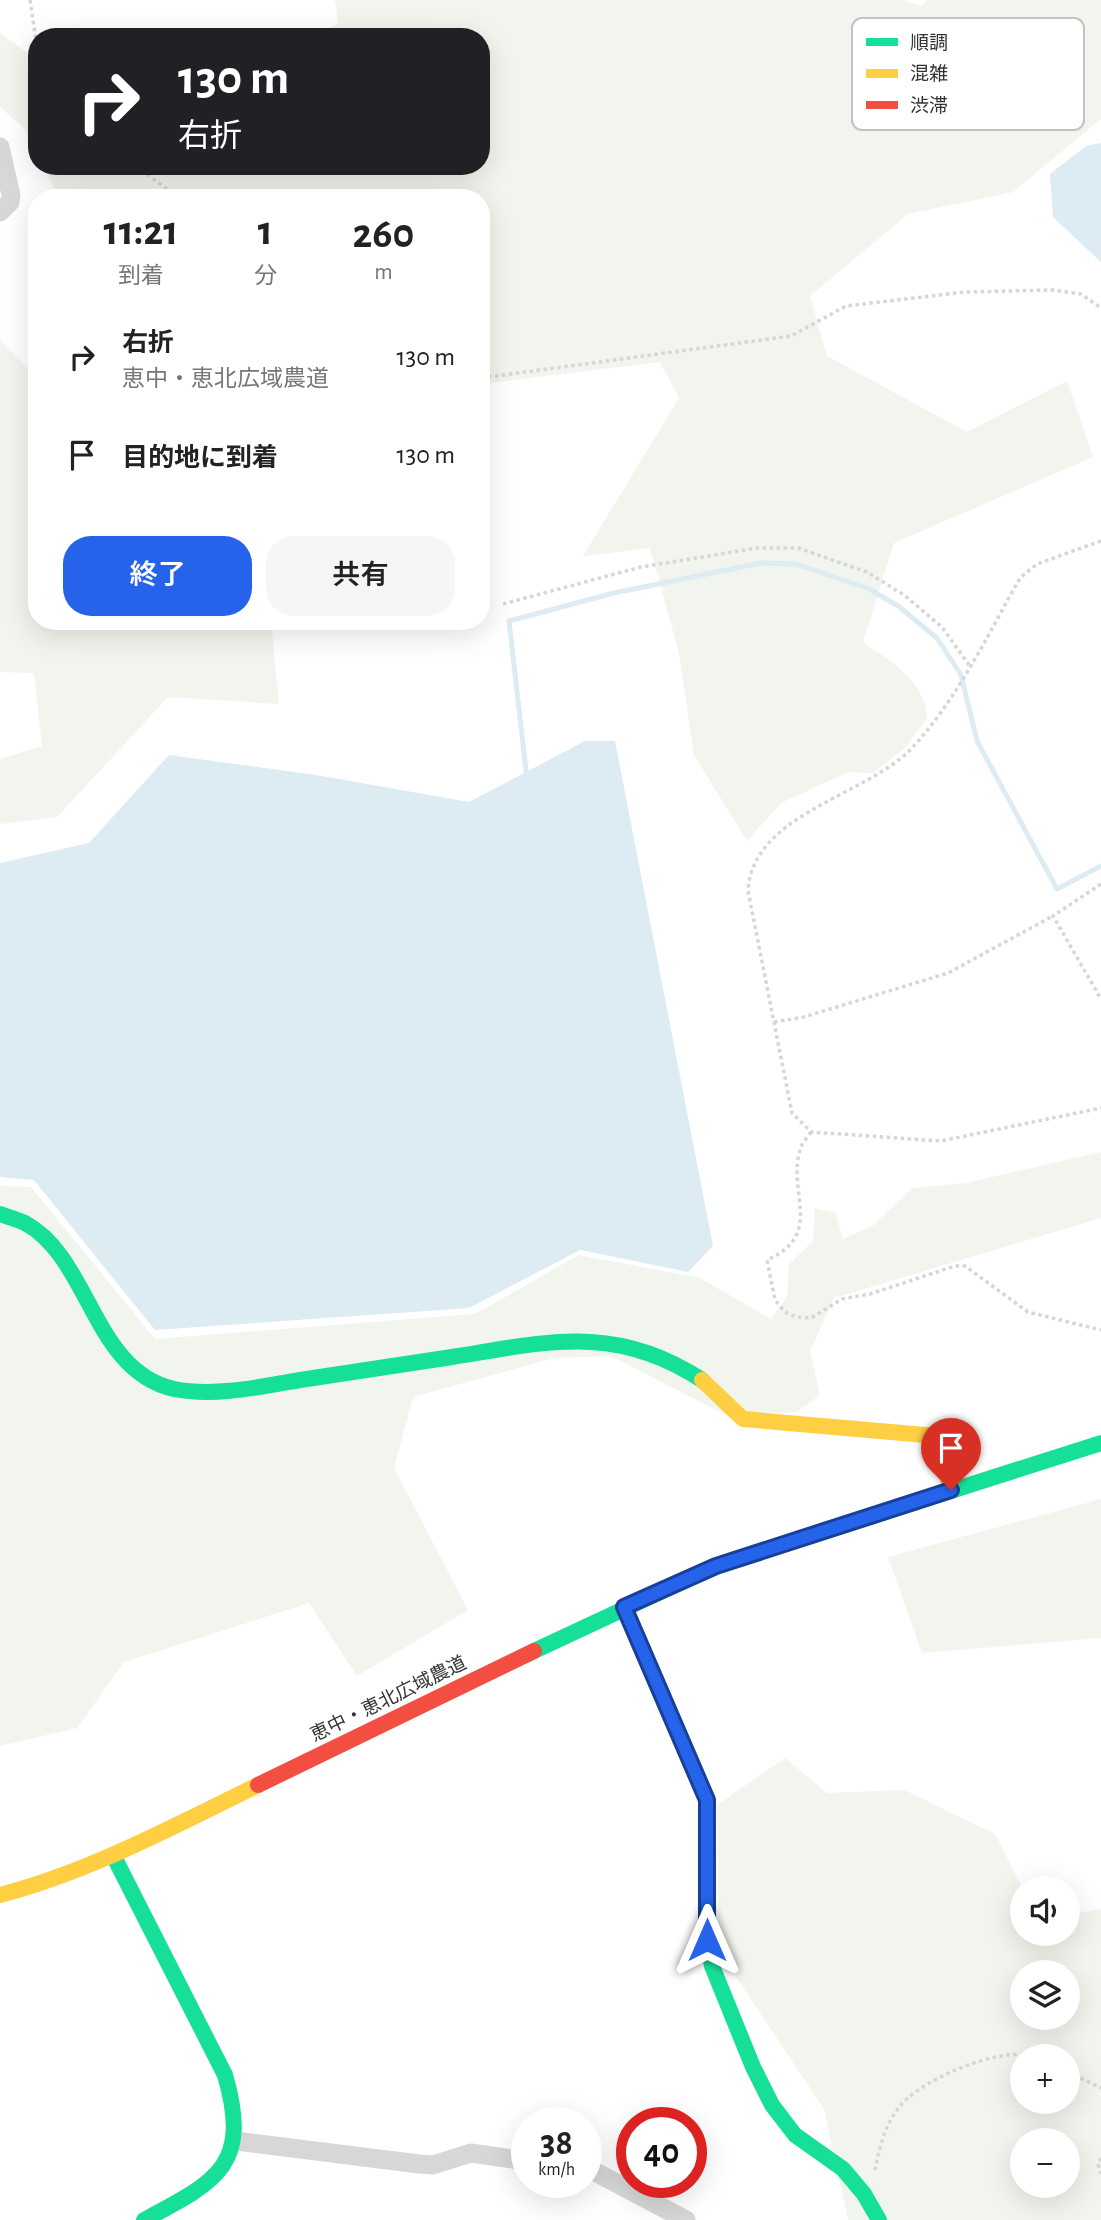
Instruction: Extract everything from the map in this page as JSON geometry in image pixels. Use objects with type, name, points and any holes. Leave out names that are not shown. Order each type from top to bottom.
[{"type":"street","points":[[0,147],[11,195],[10,202],[0,212]]},
{"type":"street","points":[[0,1214],[13,1216],[34,1227],[66,1268],[92,1315],[132,1365],[157,1384],[177,1390],[232,1390],[558,1340],[600,1340],[654,1351],[723,1393],[743,1419],[937,1436],[951,1490]]},
{"type":"street","name":"恵中・恵北広域農道","points":[[0,1895],[37,1885],[113,1855],[624,1607],[716,1566],[1101,1443]]},
{"type":"street","points":[[624,1607],[707,1800],[707,1940],[712,1966],[752,2067],[772,2105],[795,2135],[843,2169],[864,2194],[879,2220]]},
{"type":"street","points":[[113,1855],[225,2075],[235,2102],[236,2141],[223,2169],[209,2183],[144,2220]]},
{"type":"street","points":[[236,2141],[433,2165],[471,2153],[511,2159]]},
{"type":"street","points":[[602,2175],[686,2220]]},
{"type":"path","points":[[30,0],[34,28]]},
{"type":"path","points":[[148,175],[167,189]]},
{"type":"path","points":[[490,377],[791,336],[846,306],[965,292],[1052,290],[1081,294],[1101,308]]},
{"type":"path","points":[[1101,541],[1037,564],[1020,578],[944,709],[909,750],[876,778],[851,787],[788,826],[768,843],[749,878],[748,891],[792,1113],[811,1132],[941,1140],[1101,1108]]},
{"type":"path","points":[[503,604],[641,567],[757,548],[798,548],[867,572],[904,595],[942,627],[969,665]]},
{"type":"path","points":[[774,1023],[804,1017],[948,973],[1053,916],[1101,884]]},
{"type":"path","points":[[1053,916],[1101,999]]},
{"type":"path","points":[[811,1132],[800,1150],[800,1230],[791,1246],[768,1260],[775,1300],[785,1312],[796,1317],[811,1318],[842,1299],[870,1294],[954,1266],[965,1266],[1028,1312],[1101,1330]]},
{"type":"path","points":[[878,2181],[875,2171],[878,2151],[898,2107],[911,2094],[928,2083],[1004,2055],[1010,2055]]},
{"type":"path","points":[[1080,2078],[1101,2088]]},
{"type":"path","points":[[1101,2158],[1098,2164],[1101,2174]]},
{"type":"shaded area","points":[[335,0],[901,0],[922,6],[927,0],[1101,0],[1101,119],[1013,192],[908,214],[810,296],[827,356],[967,432],[1067,381],[1093,457],[894,543],[863,642],[905,673],[920,693],[927,718],[905,748],[873,773],[848,772],[781,803],[747,841],[694,755],[679,653],[650,548],[583,556],[679,398],[660,362],[490,383],[490,189],[54,189],[48,175],[490,175],[490,28],[331,28],[338,23]]},
{"type":"shaded area","points":[[0,33],[28,53],[28,136],[24,128],[0,107]]},
{"type":"shaded area","points":[[1101,143],[1101,262],[1053,217],[1050,174],[1086,146]]},
{"type":"shaded area","points":[[0,340],[28,369],[28,630],[272,630],[279,704],[168,697],[57,817],[0,824],[0,759],[42,746],[34,673],[0,672]]},
{"type":"shaded area","points":[[585,741],[615,741],[713,1246],[688,1272],[580,1250],[469,1308],[155,1330],[34,1180],[0,1177],[0,863],[89,843],[169,755],[316,775],[469,802]]},
{"type":"shaded area","points":[[1101,1152],[1101,1218],[834,1298],[810,1351],[820,1395],[797,1412],[728,1416],[611,1356],[554,1358],[413,1397],[394,1468],[468,1610],[357,1676],[309,1603],[124,1662],[77,1728],[0,1746],[0,1186],[31,1187],[155,1339],[475,1314],[579,1255],[700,1278],[771,1319],[787,1297],[789,1264],[813,1241],[815,1208],[835,1213],[843,1239],[874,1225],[912,1188],[966,1183]]},
{"type":"shaded area","points":[[1101,1499],[1101,1638],[922,1653],[888,1557]]},
{"type":"shaded area","points":[[785,1758],[827,1793],[904,1790],[995,1834],[1016,1876],[1010,1876],[1010,1946],[1080,1946],[1080,1913],[1101,1909],[1101,2220],[848,2220],[824,2109],[719,1951],[717,1805]]},
{"type":"waterway","points":[[527,779],[509,621],[614,593],[761,563],[796,564],[869,589],[898,606],[937,638],[961,675],[977,741],[1057,889],[1101,866]]},
{"type":"traffic: fast","points":[[0,1214],[25,1223],[47,1239],[64,1261],[108,1338],[126,1360],[147,1378],[174,1389],[205,1392],[237,1390],[519,1346],[580,1342],[640,1350],[670,1362],[702,1380]]},
{"type":"traffic: fast","points":[[534,1651],[716,1566],[1101,1443]]},
{"type":"traffic: fast","points":[[624,1607],[707,1800],[707,1940],[712,1966],[753,2067],[772,2105],[795,2135],[843,2169],[864,2194],[879,2220]]},
{"type":"traffic: fast","points":[[113,1855],[225,2075],[232,2105],[234,2130],[230,2150],[222,2167],[192,2194],[144,2220]]},
{"type":"traffic: slow","points":[[702,1380],[743,1419],[937,1436],[951,1491]]},
{"type":"traffic: slow","points":[[0,1895],[99,1860],[258,1785]]},
{"type":"traffic: jam","points":[[258,1785],[534,1651]]},
{"type":"route","points":[[707,1940],[707,1800],[624,1607],[716,1566],[951,1490]]}]
